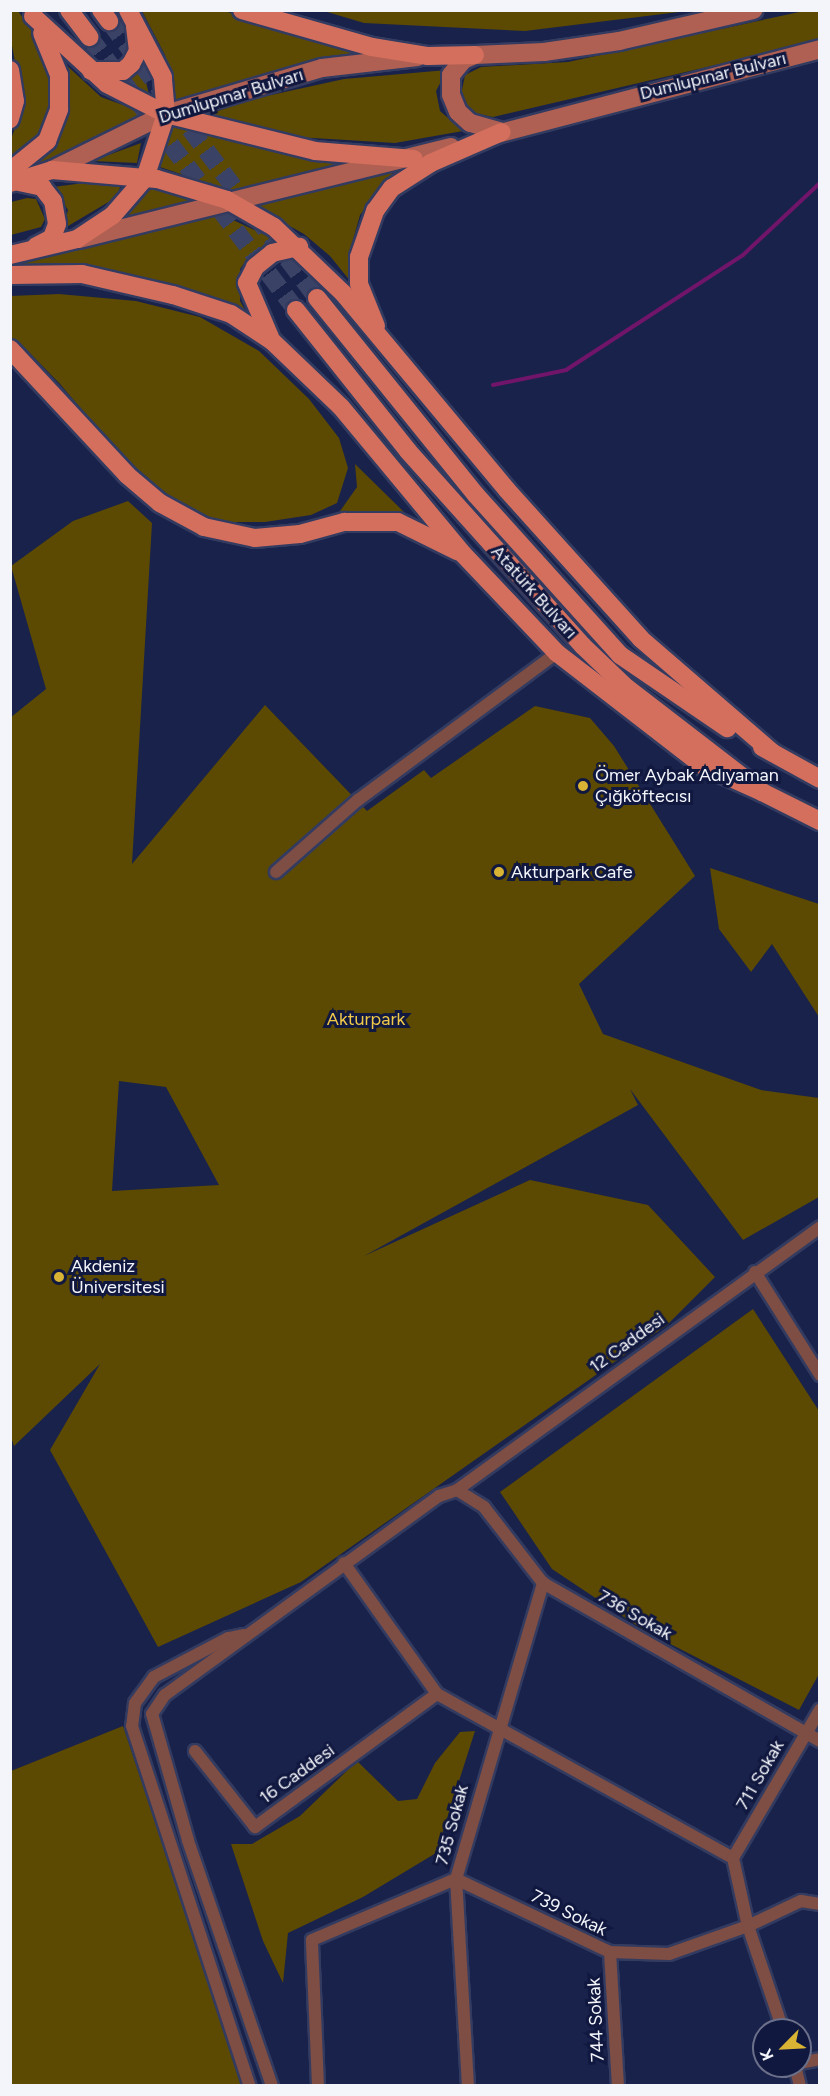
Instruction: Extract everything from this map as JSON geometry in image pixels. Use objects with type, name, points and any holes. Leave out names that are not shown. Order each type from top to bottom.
[{"type":"main road","points":[[69,10],[89,37]]},
{"type":"main road","points":[[242,10],[372,47],[428,56],[544,52],[619,41],[753,10]]},
{"type":"main road","points":[[31,13],[89,70],[166,114],[315,151],[414,159]]},
{"type":"main road","points":[[10,171],[47,141],[59,109],[59,75],[31,13]]},
{"type":"main road","points":[[89,70],[123,71],[131,64],[138,40],[131,15]]},
{"type":"main road","points":[[17,254],[77,239],[112,215],[145,178],[166,114],[163,77],[131,15]]},
{"type":"main road","name":"Dumlupınar Bulvarı","points":[[77,239],[227,200],[414,159],[502,132],[819,50]]},
{"type":"main road","points":[[475,55],[463,60],[451,75],[451,95],[470,123],[502,132]]},
{"type":"main road","name":"Dumlupınar Bulvarı","points":[[10,183],[52,170],[166,114],[322,68],[428,56]]},
{"type":"main road","points":[[10,70],[15,88],[10,119]]},
{"type":"main road","points":[[382,341],[359,284],[361,249],[375,211],[392,188],[431,163],[502,132]]},
{"type":"main road","points":[[52,170],[145,178],[188,185],[227,200],[299,247],[641,639],[773,753]]},
{"type":"main road","points":[[10,183],[27,181],[42,187],[53,201],[57,224],[52,238],[17,254]]},
{"type":"main road","points":[[272,341],[247,283],[255,267],[272,252],[299,247]]},
{"type":"main road","points":[[10,275],[82,274],[173,295],[231,314],[272,341],[341,407],[464,554],[557,653],[702,765],[762,792]]},
{"type":"main road","name":"Atatürk Bulvarı","points":[[317,298],[476,495],[620,655],[698,712],[819,779]]},
{"type":"main road","name":"Atatürk Bulvarı","points":[[296,310],[408,451],[583,646],[627,688],[762,792],[819,821]]},
{"type":"main road","points":[[10,349],[127,475],[160,503],[204,527],[255,537],[300,534],[344,522],[398,522],[464,554]]},
{"type":"street","points":[[276,873],[358,800],[557,653]]},
{"type":"street","name":"12 Caddesi","points":[[244,1635],[439,1496],[457,1490],[819,1227]]},
{"type":"street","points":[[755,1272],[819,1375]]},
{"type":"street","name":"736 Sokak","points":[[457,1490],[471,1498],[543,1583],[819,1742]]},
{"type":"street","points":[[344,1563],[437,1694],[733,1858],[748,1926],[779,2018]]},
{"type":"street","name":"735 Sokak","points":[[468,2085],[456,1879],[498,1728],[543,1583]]},
{"type":"street","points":[[244,1635],[228,1638],[154,1677],[140,1690],[132,1726],[250,2085]]},
{"type":"street","points":[[244,1635],[233,1649],[159,1700],[152,1725],[272,2085]]},
{"type":"street","name":"16 Caddesi","points":[[195,1751],[255,1827],[437,1694]]},
{"type":"street","name":"711 Sokak","points":[[733,1858],[819,1710]]},
{"type":"street","points":[[318,2085],[312,1940],[456,1879]]},
{"type":"street","name":"739 Sokak","points":[[456,1879],[610,1952],[669,1954],[748,1926],[801,1901],[819,1904]]},
{"type":"street","name":"744 Sokak","points":[[610,1952],[618,2085]]},
{"type":"green space","points":[[11,11],[18,11],[40,41],[51,71],[50,110],[38,137],[11,163],[11,139],[23,106],[11,40]]},
{"type":"green space","points":[[142,11],[224,11],[374,53],[295,67],[175,104],[165,55]]},
{"type":"green space","points":[[324,11],[687,11],[525,31],[364,23]]},
{"type":"green space","points":[[804,11],[819,11],[819,41],[493,117],[469,112],[460,100],[465,75],[481,67],[568,62]]},
{"type":"green space","points":[[140,56],[150,99],[115,85],[128,77]]},
{"type":"green space","points":[[63,62],[101,97],[156,117],[12,179],[52,147],[63,125],[67,98]]},
{"type":"green space","points":[[447,70],[436,91],[440,111],[463,131],[395,143],[280,136],[199,118],[248,100],[344,79]]},
{"type":"green space","points":[[169,124],[298,158],[349,161],[231,191],[157,166]]},
{"type":"green space","points":[[141,143],[137,163],[92,161]]},
{"type":"green space","points":[[396,169],[360,215],[351,247],[355,287],[330,256],[304,234],[254,206]]},
{"type":"green space","points":[[84,183],[121,184],[117,197],[63,229],[68,210],[53,187]]},
{"type":"green space","points":[[147,188],[196,200],[117,222],[138,204]]},
{"type":"green space","points":[[27,198],[36,199],[45,219],[41,227],[11,235],[11,202]]},
{"type":"green space","points":[[214,211],[278,241],[248,258],[240,269],[240,301],[248,315],[214,298],[160,285],[11,267]]},
{"type":"green space","points":[[59,294],[136,301],[200,317],[259,351],[309,399],[339,438],[348,468],[337,503],[311,515],[265,522],[219,522],[176,504],[133,470],[60,384],[21,344],[11,339],[10,296]]},
{"type":"green space","points":[[355,464],[407,515],[368,511],[338,514],[357,487]]},
{"type":"green space","name":"Akturpark","points":[[128,501],[152,523],[132,864],[265,705],[367,811],[424,770],[431,778],[535,706],[590,718],[614,746],[695,876],[579,984],[603,1034],[761,1090],[819,1098],[819,1197],[743,1240],[630,1089],[638,1105],[364,1256],[530,1180],[648,1205],[715,1277],[667,1325],[301,1582],[158,1647],[50,1450],[100,1364],[14,1446],[11,1437],[10,718],[46,689],[11,566],[73,521]],"holes":[[[119,1081],[166,1087],[219,1185],[112,1191]]]},
{"type":"green space","points":[[710,868],[819,904],[819,1017],[772,944],[751,972],[719,929]]},
{"type":"green space","points":[[753,1309],[819,1411],[819,1674],[799,1710],[645,1631],[552,1569],[500,1492]]},
{"type":"green space","points":[[123,1726],[244,2085],[11,2086],[11,1771]]},
{"type":"green space","points":[[475,1731],[436,1853],[363,1897],[288,1933],[283,1983],[263,1941],[231,1844],[252,1844],[300,1816],[357,1761],[398,1801],[417,1799],[435,1763],[460,1732]]},
{"type":"waterway","points":[[493,385],[566,370],[743,255],[820,183]]},
{"type":"tunnel","points":[[109,21],[317,298]]},
{"type":"tunnel","points":[[89,37],[296,310]]},
{"type":"place","name":"Ömer Aybak Adıyaman Çığköftecısı","points":[[583,786]]},
{"type":"place","name":"Akturpark Cafe","points":[[499,872]]},
{"type":"place","name":"Akdeniz Üniversitesi","points":[[59,1277]]}]
